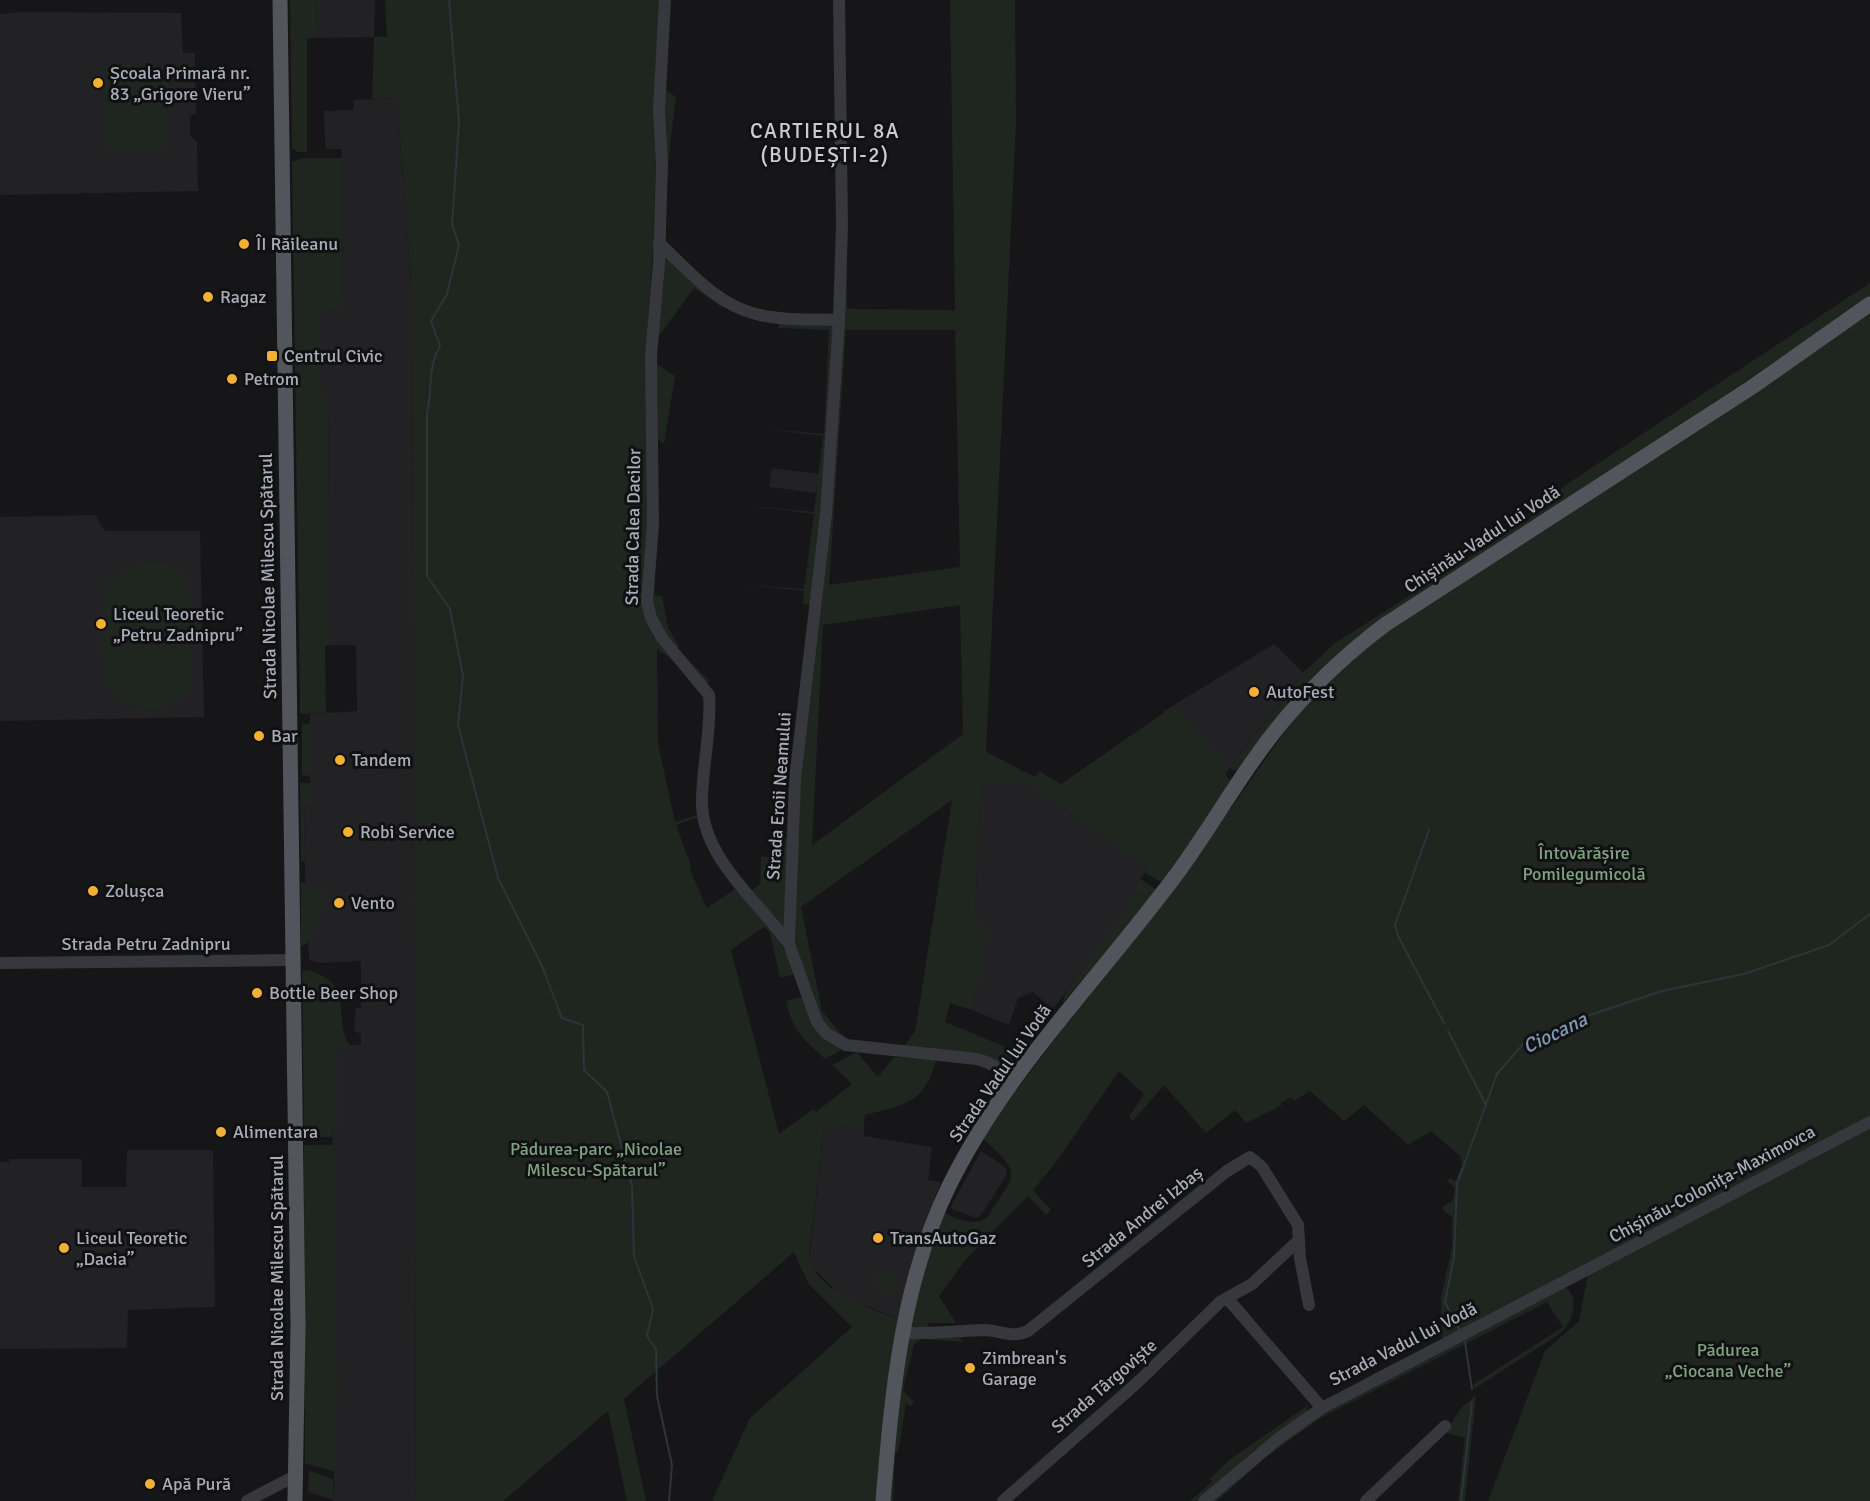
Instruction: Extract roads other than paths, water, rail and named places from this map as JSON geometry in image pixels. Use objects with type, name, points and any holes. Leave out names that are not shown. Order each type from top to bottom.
[{"type":"main road","name":"Strada Nicolae Milescu Spătarul","points":[[280,0],[298,1326],[295,1501]]},
{"type":"main road","name":"Chișinău-Vadul lui Vodă","points":[[1177,873],[1289,714],[1358,645],[1424,599],[1752,387],[1870,304]]},
{"type":"main road","name":"Strada Vadul lui Vodă","points":[[883,1501],[892,1394],[903,1333],[927,1241],[949,1187],[976,1137],[1016,1080],[1177,873]]},
{"type":"street","name":"Strada Calea Dacilor","points":[[665,0],[659,110],[662,163],[659,243],[651,356],[653,524],[647,602],[651,618],[663,638],[709,695],[702,807],[721,861],[789,944]]},
{"type":"street","name":"Strada Eroii Neamului","points":[[839,0],[842,225],[839,320],[826,514],[795,779],[789,944],[817,1022],[826,1034],[846,1045],[977,1059],[989,1063],[1016,1080]]},
{"type":"street","points":[[659,243],[714,292],[755,314],[839,320]]},
{"type":"street","name":"Strada Petru Zadnipru","points":[[0,963],[293,960]]},
{"type":"street","name":"Chișinău-Colonița-Maximovca","points":[[1572,1279],[1870,1122]]},
{"type":"street","name":"Strada Andrei Izbaș","points":[[903,1333],[943,1334],[986,1330],[1008,1336],[1028,1331],[1244,1158],[1256,1160],[1291,1210],[1298,1225],[1309,1305]]},
{"type":"street","name":"Strada Târgoviște","points":[[1003,1501],[1138,1382],[1227,1298],[1252,1284],[1299,1240]]},
{"type":"street","name":"Strada Vadul lui Vodă","points":[[1204,1501],[1279,1438],[1322,1408],[1572,1279]]},
{"type":"street","points":[[1227,1298],[1322,1408]]},
{"type":"street","points":[[1366,1501],[1445,1426]]},
{"type":"street","points":[[247,1501],[296,1476]]},
{"type":"waterway","points":[[449,0],[459,122],[452,224],[459,245],[447,294],[431,321],[440,346],[433,363],[427,413],[427,576],[450,609],[463,676],[458,725],[498,878],[542,966],[562,1018],[583,1025],[584,1070],[607,1092],[632,1186],[634,1256],[653,1309],[647,1336],[656,1349],[657,1396],[672,1465],[669,1501]]},
{"type":"waterway","points":[[1429,830],[1395,925],[1398,936],[1444,1023]]},
{"type":"waterway","name":"Ciocana","points":[[1460,1331],[1445,1302],[1454,1257],[1457,1184],[1497,1074],[1523,1044],[1566,1023],[1662,991],[1744,974],[1829,945],[1870,914]]},
{"type":"waterway","points":[[1448,1031],[1486,1105]]},
{"type":"waterway","name":"Ciocana","points":[[1465,1342],[1472,1389]]},
{"type":"waterway","name":"Ciocana","points":[[1461,1501],[1472,1402]]},
{"type":"place","name":"Școala Primară nr. 83 „Grigore Vieru”","points":[[98,83]]},
{"type":"place","name":"ÎI Răileanu","points":[[244,244]]},
{"type":"place","name":"Ragaz","points":[[208,297]]},
{"type":"place","name":"Centrul Civic","points":[[272,356]]},
{"type":"place","name":"Petrom","points":[[232,379]]},
{"type":"place","name":"Liceul Teoretic „Petru Zadnipru”","points":[[101,624]]},
{"type":"place","name":"AutoFest","points":[[1254,692]]},
{"type":"place","name":"Bar","points":[[259,736]]},
{"type":"place","name":"Tandem","points":[[340,760]]},
{"type":"place","name":"Robi Service","points":[[348,832]]},
{"type":"place","name":"Zolușca","points":[[93,891]]},
{"type":"place","name":"Vento","points":[[339,903]]},
{"type":"place","name":"Bottle Beer Shop","points":[[257,993]]},
{"type":"place","name":"Alimentara","points":[[221,1132]]},
{"type":"place","name":"TransAutoGaz","points":[[878,1238]]},
{"type":"place","name":"Liceul Teoretic „Dacia”","points":[[64,1248]]},
{"type":"place","name":"Zimbrean's Garage","points":[[970,1368]]},
{"type":"place","name":"Apă Pură","points":[[150,1484]]},
{"type":"district","name":"CARTIERUL 8A (BUDEȘTI-2)","points":[[825,143]]},
{"type":"park label","name":"Întovărășire Pomilegumicolă","points":[[1584,863]]},
{"type":"park label","name":"Pădurea-parc „Nicolae Milescu-Spătarul”","points":[[596,1159]]},
{"type":"park label","name":"Pădurea „Ciocana Veche”","points":[[1728,1360]]}]
